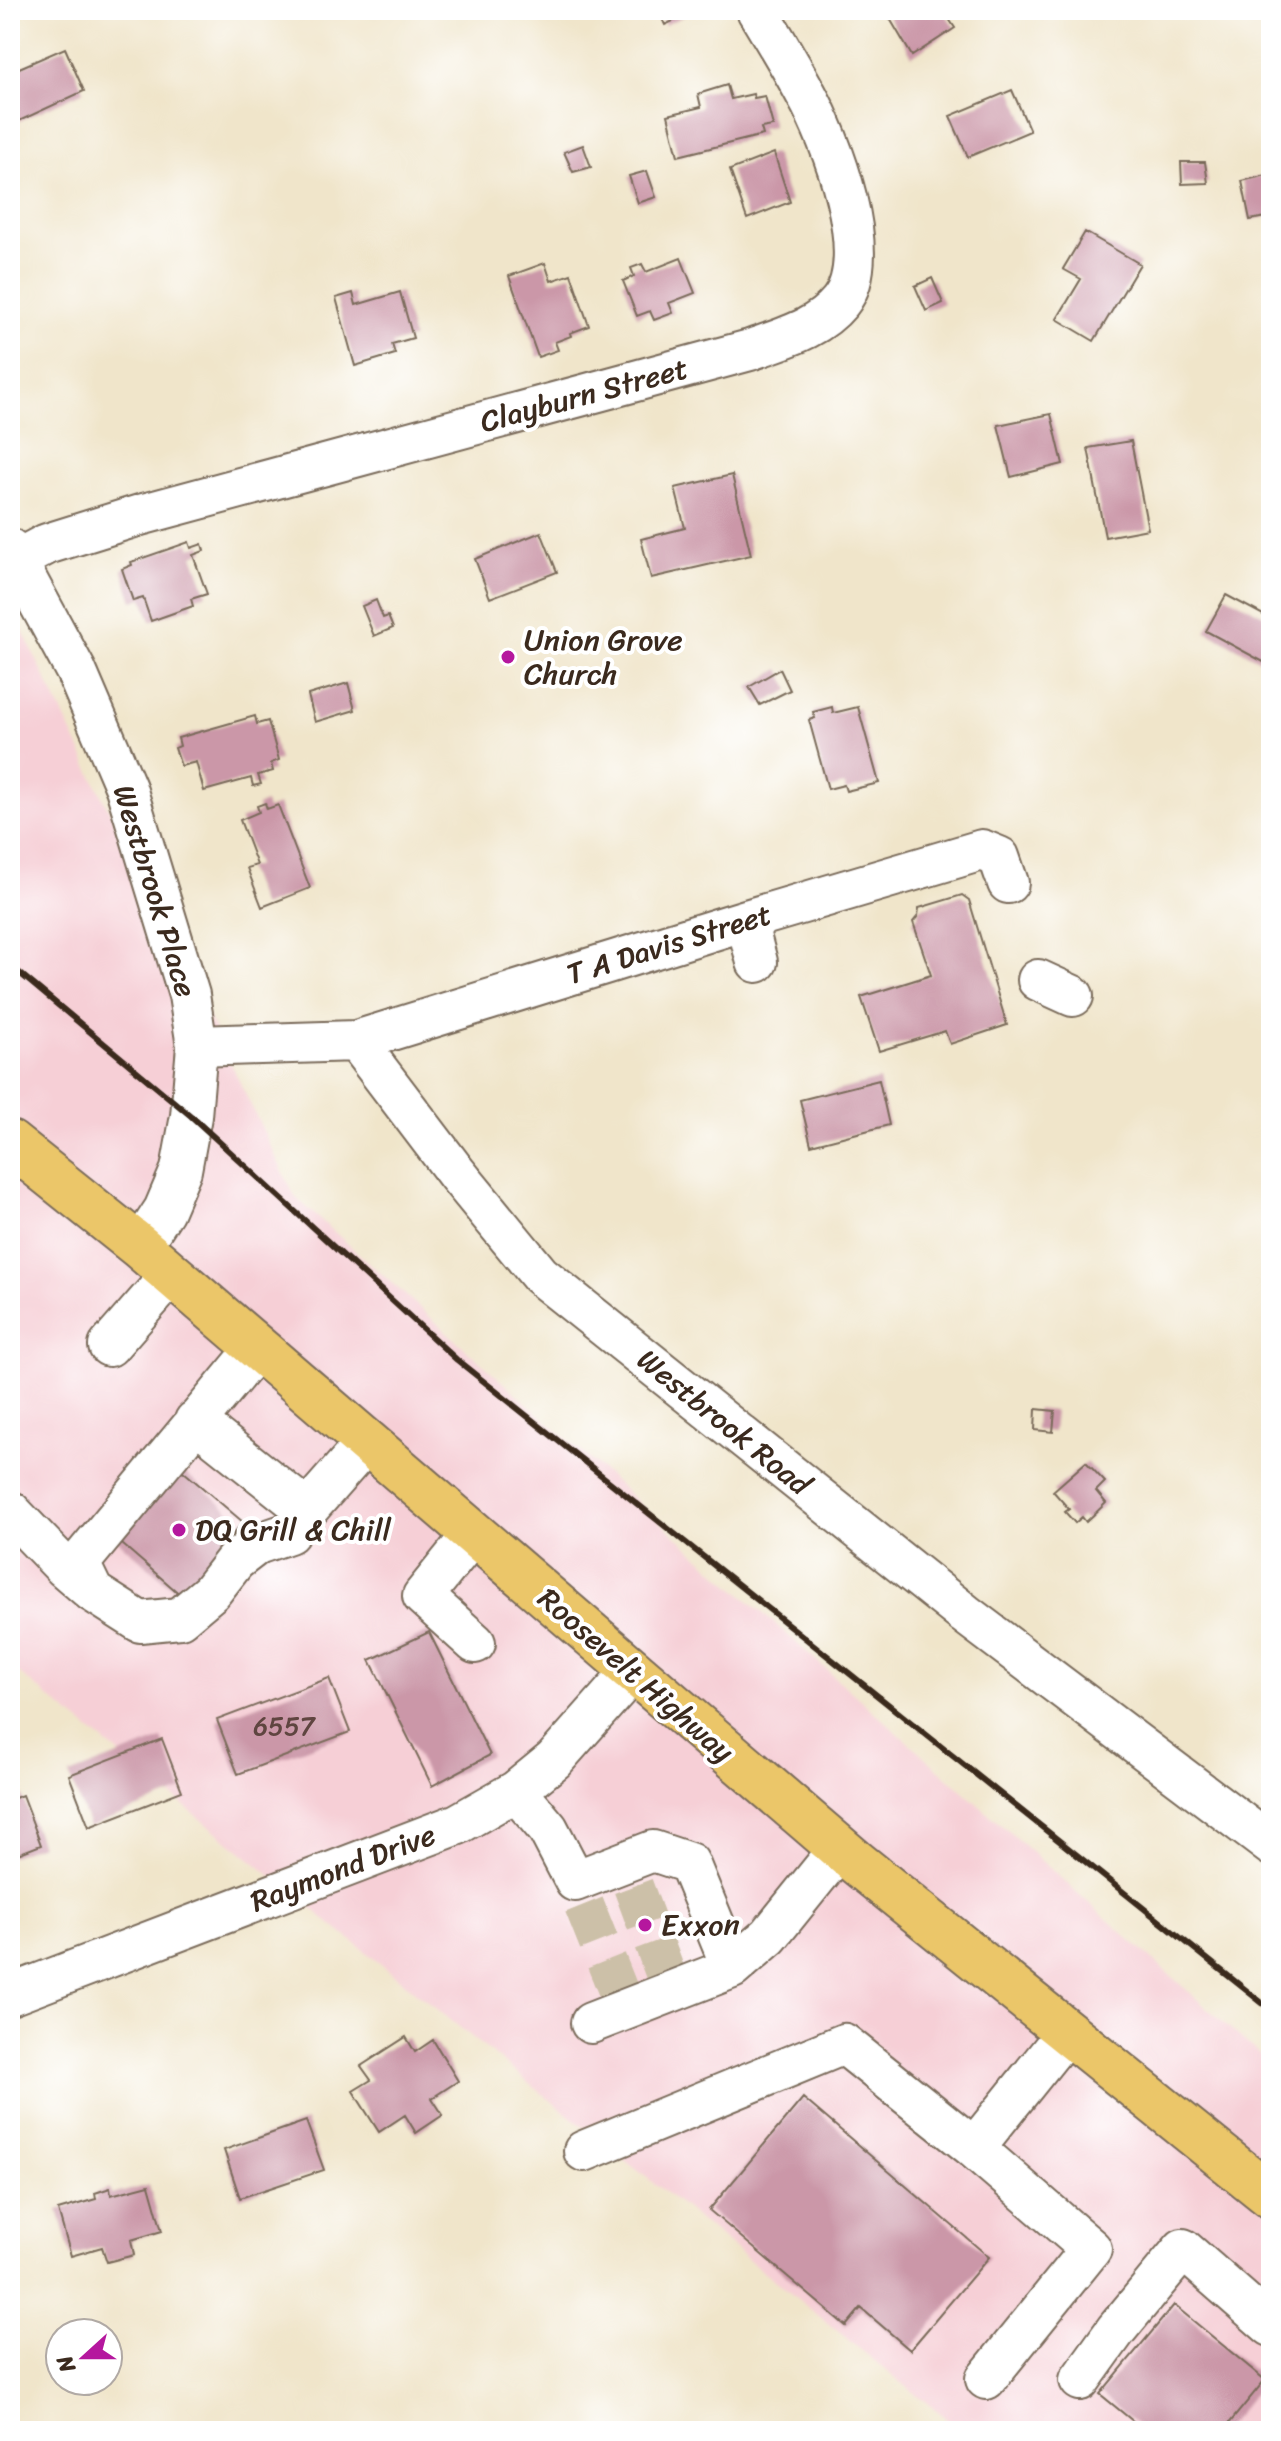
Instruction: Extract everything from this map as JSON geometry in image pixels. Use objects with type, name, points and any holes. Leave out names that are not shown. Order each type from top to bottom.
[{"type":"main road","name":"Roosevelt Highway","points":[[14,1155],[156,1260],[840,1848],[1271,2196]]},
{"type":"street","name":"Clayburn Street","points":[[14,554],[140,515],[750,350],[814,326],[841,301],[853,274],[854,244],[839,173],[808,97],[757,10]]},
{"type":"street","name":"Westbrook Place","points":[[14,554],[76,671],[126,788],[189,995],[197,1046],[191,1116],[181,1170],[164,1210],[156,1260],[109,1346]]},
{"type":"street","name":"T A Davis Street","points":[[356,1041],[982,850],[999,857],[1008,883]]},
{"type":"street","points":[[746,920],[757,962]]},
{"type":"street","points":[[197,1046],[356,1041]]},
{"type":"street","name":"Westbrook Road","points":[[356,1041],[457,1174],[540,1275],[965,1614],[1271,1845]]},
{"type":"street","points":[[93,1592],[79,1563],[257,1348]]},
{"type":"street","points":[[195,1421],[298,1522]]},
{"type":"street","points":[[10,1511],[93,1592],[140,1622],[180,1618],[211,1592],[235,1561],[257,1544],[298,1522],[366,1443]]},
{"type":"street","points":[[473,1534],[423,1596],[475,1643]]},
{"type":"street","name":"Raymond Drive","points":[[10,1995],[458,1824],[516,1791],[543,1758],[632,1672]]},
{"type":"street","points":[[516,1791],[548,1829],[580,1893],[629,1874],[653,1851],[689,1863],[732,1968]]},
{"type":"street","points":[[612,2010],[670,1985],[732,1968],[769,1936],[840,1848]]},
{"type":"street","points":[[974,2148],[1067,2032]]},
{"type":"street","points":[[584,2151],[844,2044],[974,2148],[1091,2249],[986,2379]]},
{"type":"street","points":[[1080,2380],[1116,2330],[1183,2249],[1267,2313]]},
{"type":"shaded area","points":[[10,609],[295,1197],[1271,2065],[1271,2431],[962,2431],[10,1666]]},
{"type":"building","points":[[696,10],[665,25],[659,12]]},
{"type":"building","points":[[943,10],[955,28],[912,56],[886,12]]},
{"type":"building","points":[[65,48],[84,91],[17,122],[10,106],[10,72]]},
{"type":"building","points":[[727,85],[731,99],[753,94],[754,98],[765,96],[773,126],[761,128],[763,135],[678,156],[668,115],[701,107],[698,94]]},
{"type":"building","points":[[1012,90],[1030,131],[968,157],[950,116]]},
{"type":"building","points":[[583,145],[591,167],[573,172],[564,152]]},
{"type":"building","points":[[774,153],[790,202],[747,219],[730,170]]},
{"type":"building","points":[[1181,162],[1205,162],[1208,183],[1182,184]]},
{"type":"building","points":[[647,171],[656,197],[638,203],[629,176]]},
{"type":"building","points":[[1271,174],[1271,216],[1250,220],[1242,181]]},
{"type":"building","points":[[1085,232],[1140,264],[1094,341],[1057,319],[1081,279],[1063,269]]},
{"type":"building","points":[[681,258],[695,293],[669,303],[673,313],[654,320],[650,311],[637,316],[623,281],[634,276],[631,268],[642,264],[646,272]]},
{"type":"building","points":[[545,263],[551,281],[571,274],[589,326],[555,342],[558,350],[538,357],[509,276]]},
{"type":"building","points":[[932,278],[943,303],[926,311],[915,286]]},
{"type":"building","points":[[400,292],[413,338],[392,344],[395,354],[355,366],[336,298],[353,293],[356,305]]},
{"type":"building","points":[[1051,414],[1063,464],[1011,477],[998,425]]},
{"type":"building","points":[[1131,441],[1148,529],[1105,537],[1088,448]]},
{"type":"building","points":[[732,475],[751,555],[651,578],[641,539],[685,528],[675,488]]},
{"type":"building","points":[[541,532],[557,572],[490,598],[475,559]]},
{"type":"building","points":[[189,542],[191,548],[202,544],[204,551],[193,555],[207,594],[191,599],[193,606],[151,621],[143,598],[133,601],[122,569],[132,565],[131,562]]},
{"type":"building","points":[[1226,595],[1271,619],[1271,666],[1206,631]]},
{"type":"building","points":[[376,600],[383,618],[388,616],[393,628],[374,636],[362,606]]},
{"type":"building","points":[[780,669],[790,690],[760,705],[749,687]]},
{"type":"building","points":[[348,683],[355,710],[315,722],[308,695]]},
{"type":"building","points":[[832,707],[833,713],[858,707],[879,783],[846,791],[844,785],[828,789],[809,720],[815,718],[813,712]]},
{"type":"building","points":[[255,716],[257,724],[268,721],[279,760],[271,763],[273,771],[258,775],[261,784],[253,786],[251,778],[204,791],[196,762],[181,766],[175,748],[180,746],[178,738]]},
{"type":"building","points":[[265,803],[267,809],[278,805],[310,888],[262,907],[247,868],[257,865],[240,820],[259,812],[257,806]]},
{"type":"building","points":[[962,895],[969,900],[1007,1025],[950,1044],[945,1031],[879,1051],[861,997],[931,975],[913,922],[919,908]]},
{"type":"building","points":[[879,1080],[889,1125],[811,1145],[800,1100]]},
{"type":"building","points":[[1036,1409],[1055,1411],[1053,1432],[1035,1430]]},
{"type":"building","points":[[1086,1462],[1105,1482],[1096,1491],[1106,1503],[1086,1522],[1082,1517],[1075,1523],[1065,1512],[1069,1509],[1053,1491]]},
{"type":"building","name":"DQ Grill & Chill","points":[[177,1466],[243,1522],[182,1596],[115,1538]]},
{"type":"building","points":[[429,1632],[490,1755],[432,1786],[370,1660]]},
{"type":"building","points":[[329,1678],[350,1732],[238,1774],[217,1720]]},
{"type":"building","points":[[162,1739],[182,1791],[89,1827],[69,1775]]},
{"type":"building","points":[[22,1795],[41,1845],[10,1857],[10,1800]]},
{"type":"building","points":[[406,2037],[415,2052],[433,2040],[458,2081],[432,2098],[443,2115],[416,2133],[405,2115],[379,2132],[353,2091],[371,2080],[361,2066]]},
{"type":"building","points":[[803,2098],[989,2257],[910,2350],[861,2308],[846,2326],[709,2210]]},
{"type":"building","points":[[306,2121],[324,2170],[240,2198],[224,2150]]},
{"type":"building","points":[[149,2185],[162,2231],[131,2240],[134,2255],[107,2262],[102,2247],[71,2256],[58,2210],[96,2199],[95,2193],[110,2188],[111,2195]]},
{"type":"building","points":[[1174,2305],[1265,2380],[1223,2431],[1145,2431],[1100,2394]]},
{"type":"tunnel","points":[[633,1886],[667,1978]]},
{"type":"tunnel","points":[[584,1905],[621,1998]]},
{"type":"railway","points":[[10,965],[191,1116],[457,1360],[1271,2010]]},
{"type":"place","name":"Union Grove Church","points":[[508,657]]},
{"type":"place","name":"DQ Grill & Chill","points":[[179,1530]]},
{"type":"place","name":"Exxon","points":[[645,1925]]}]
